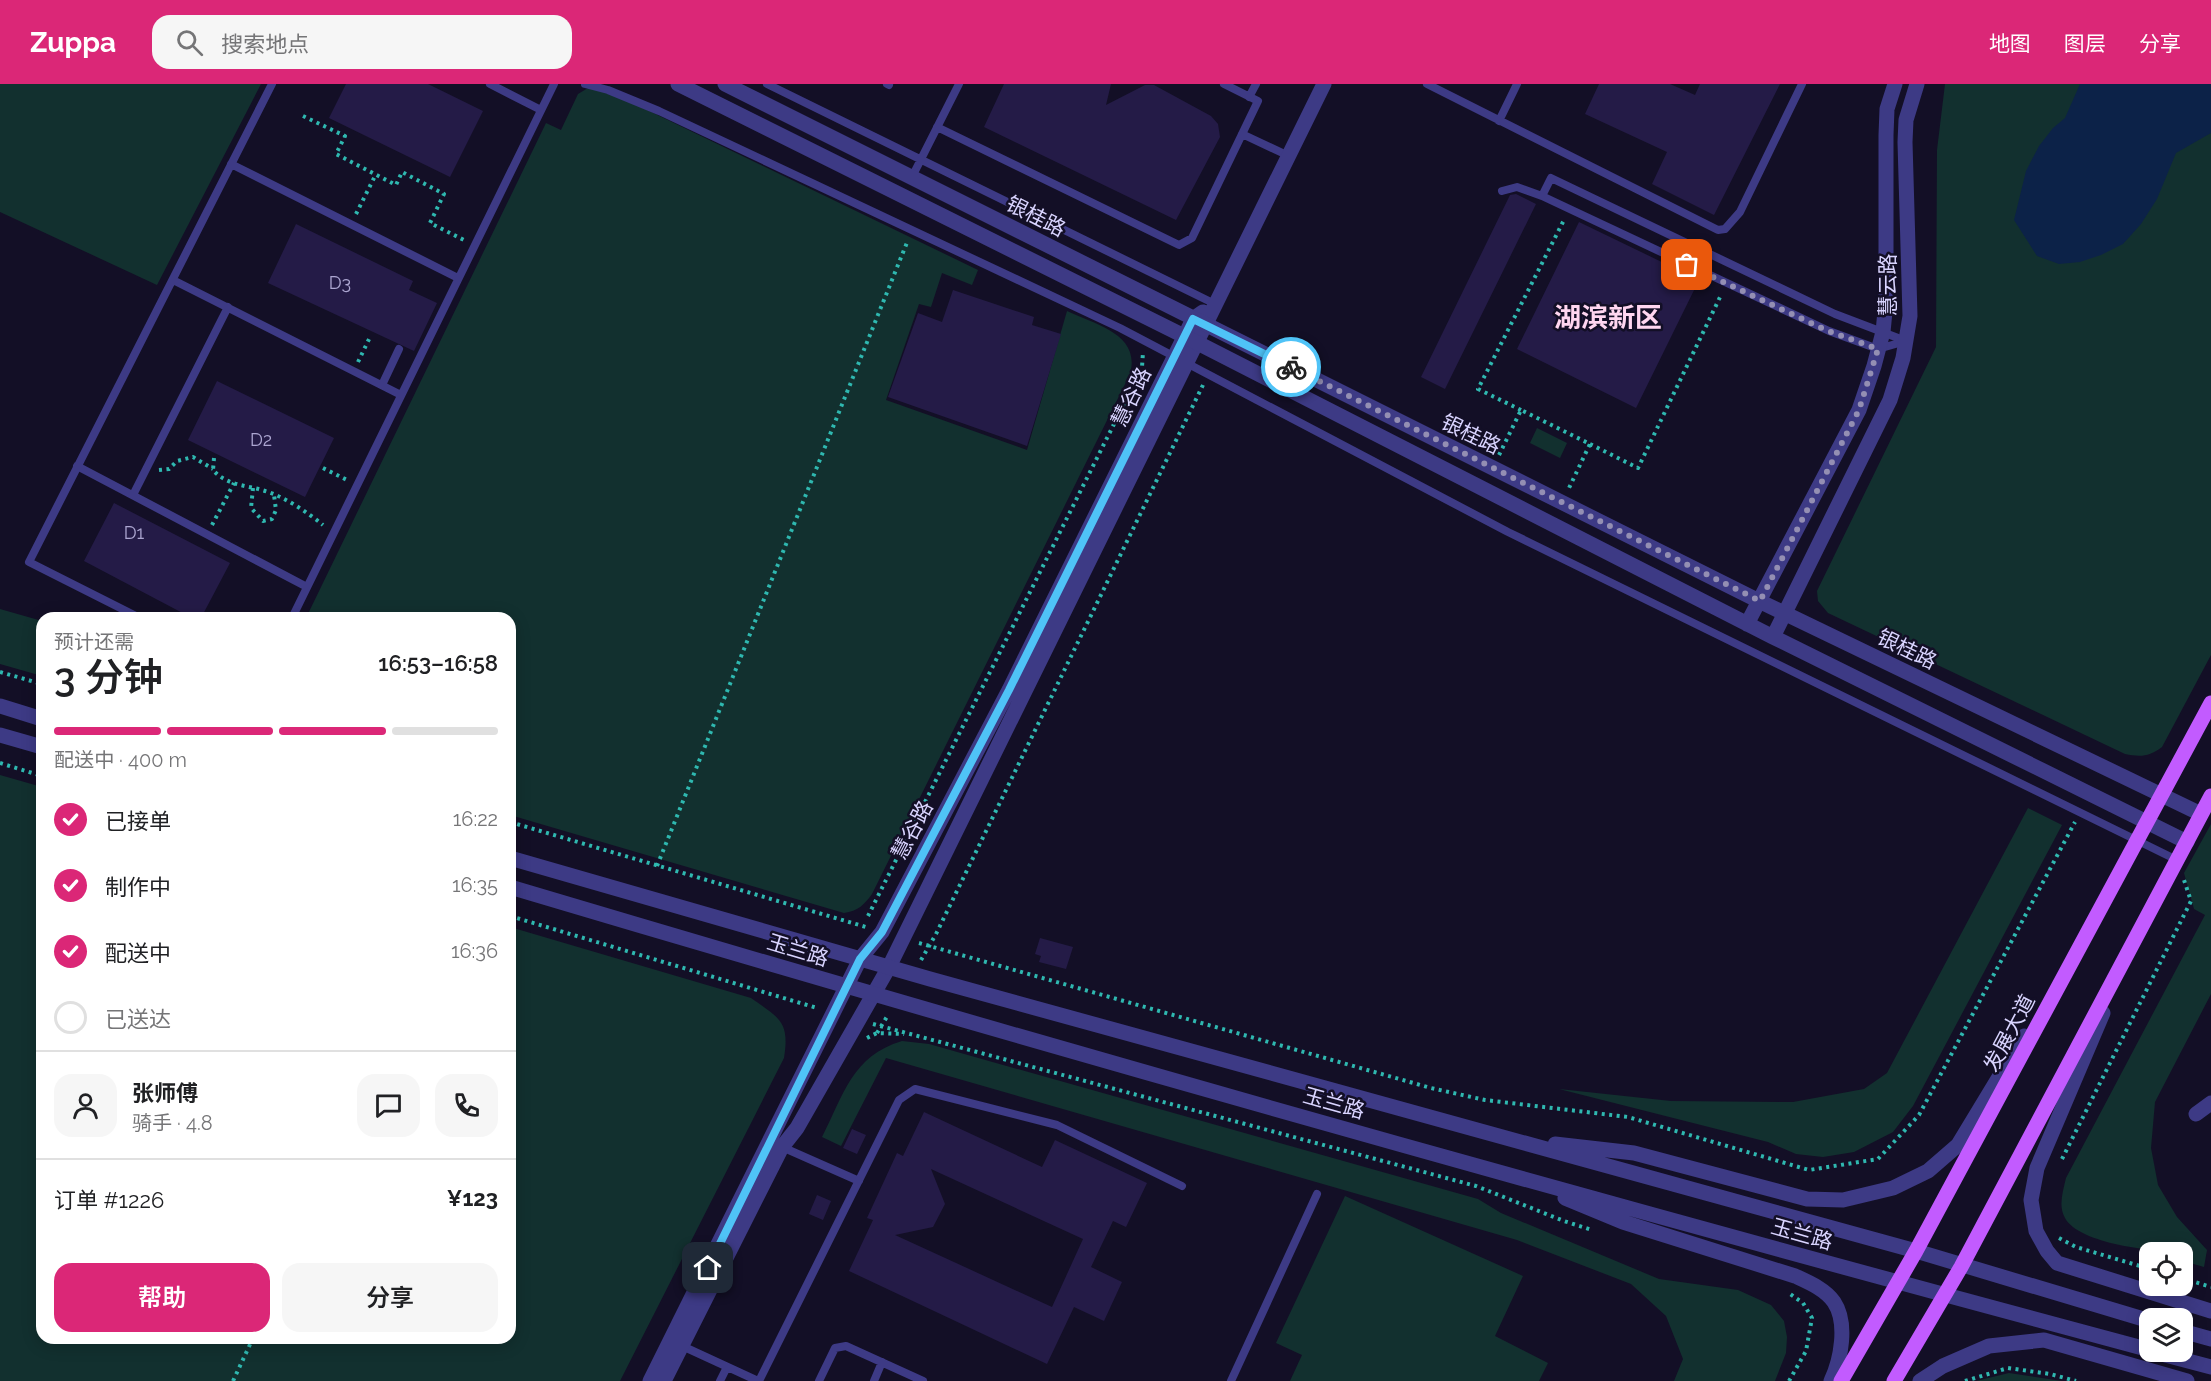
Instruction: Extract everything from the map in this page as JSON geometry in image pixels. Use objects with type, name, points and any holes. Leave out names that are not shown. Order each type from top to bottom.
[{"type":"main road","name":"发展大道","points":[[1841,1381],[1916,1251],[2211,703]]},
{"type":"main road","points":[[1894,1381],[1962,1267],[2211,796]]},
{"type":"street","name":"银桂路","points":[[678,84],[1190,339],[1773,637],[2187,842]]},
{"type":"street","name":"银桂路","points":[[725,84],[1784,613],[2201,814]]},
{"type":"street","name":"慧谷路","points":[[650,1381],[676,1343],[782,1147],[797,1128],[875,995],[1190,339],[1199,322],[1215,304],[1324,84]]},
{"type":"street","name":"慧云路","points":[[1773,637],[1890,400],[1906,341],[1910,316],[1905,142],[1906,120],[1917,84]]},
{"type":"street","name":"慧云路","points":[[1748,624],[1859,410],[1878,349],[1886,294],[1886,135],[1890,86]]},
{"type":"street","name":"慧谷路","points":[[664,1381],[676,1343],[826,1011],[854,957],[882,932],[1180,360]]},
{"type":"street","points":[[0,706],[36,717]]},
{"type":"street","points":[[0,735],[36,745]]},
{"type":"street","name":"玉兰路","points":[[516,860],[912,974],[1916,1251],[1962,1267],[2139,1318]]},
{"type":"street","name":"玉兰路","points":[[516,889],[840,985],[1498,1171],[1898,1283],[2139,1347]]},
{"type":"street","points":[[1507,1138],[1634,1153],[1807,1199],[1843,1200],[1893,1188],[1928,1171],[1958,1145],[2085,936]]},
{"type":"street","points":[[2127,954],[2037,1168],[2031,1200],[2036,1231],[2057,1263],[2211,1311]]},
{"type":"street","points":[[2196,1114],[2211,1103]]},
{"type":"street","points":[[1498,1171],[1623,1222],[1795,1276],[1818,1287],[1834,1303],[1839,1319],[1841,1343],[1831,1381]]},
{"type":"street","points":[[2193,1333],[2211,1339]]},
{"type":"street","points":[[1920,1381],[1943,1366],[1989,1346],[2044,1340],[2187,1381]]},
{"type":"street","points":[[2192,1362],[2211,1367]]},
{"type":"lane","points":[[128,612],[29,562],[272,84]]},
{"type":"lane","points":[[490,84],[541,110]]},
{"type":"lane","points":[[295,612],[554,84]]},
{"type":"lane","points":[[585,84],[608,90],[659,111],[1144,340],[1508,532],[2177,860]]},
{"type":"lane","points":[[912,177],[959,84]]},
{"type":"lane","points":[[938,127],[1179,245],[1192,238],[1258,101],[1224,84]]},
{"type":"lane","points":[[1249,97],[1256,84]]},
{"type":"lane","points":[[1427,84],[1718,230],[1725,229],[1740,212],[1802,84]]},
{"type":"lane","points":[[1499,121],[1517,84]]},
{"type":"lane","points":[[773,85],[1215,304]]},
{"type":"lane","points":[[1242,134],[1289,156]]},
{"type":"lane","points":[[231,164],[458,278]]},
{"type":"lane","points":[[1542,196],[1551,178],[1835,314],[1906,341]]},
{"type":"lane","points":[[1502,191],[1517,187],[1542,196],[1828,331],[1878,349],[1906,341]]},
{"type":"lane","points":[[173,280],[401,395]]},
{"type":"lane","points":[[133,495],[228,307]]},
{"type":"lane","points":[[382,385],[399,349]]},
{"type":"lane","points":[[77,466],[307,587]]},
{"type":"lane","points":[[676,1343],[758,1381],[899,1100],[915,1089],[1057,1125],[1182,1186]]},
{"type":"lane","points":[[782,1147],[859,1180]]},
{"type":"lane","points":[[1231,1381],[1317,1194]]},
{"type":"lane","points":[[819,1381],[835,1348],[839,1346],[846,1346],[923,1381]]},
{"type":"lane","points":[[874,1381],[882,1362]]},
{"type":"lane","points":[[720,1381],[727,1367]]},
{"type":"path","points":[[303,116],[345,136],[336,154],[396,185],[402,172],[444,194],[430,223],[474,246]]},
{"type":"path","points":[[350,224],[376,174]]},
{"type":"path","points":[[1569,209],[1478,389],[1638,468],[1726,283]]},
{"type":"path","points":[[657,866],[911,231]]},
{"type":"path","points":[[354,371],[371,335]]},
{"type":"path","points":[[854,957],[863,926],[1135,382],[1142,367],[1144,340]]},
{"type":"path","points":[[912,974],[929,945],[1208,374]]},
{"type":"path","points":[[1492,468],[1521,410]]},
{"type":"path","points":[[1562,502],[1590,444]]},
{"type":"path","points":[[146,468],[163,471],[177,461],[193,457],[213,470],[219,477],[274,495],[309,514],[333,534]]},
{"type":"path","points":[[213,470],[214,458]]},
{"type":"path","points":[[323,468],[357,485]]},
{"type":"path","points":[[207,534],[234,483]]},
{"type":"path","points":[[253,488],[249,498],[251,508],[263,521],[272,519],[275,515],[274,495]]},
{"type":"path","points":[[0,672],[36,682]]},
{"type":"path","points":[[0,763],[36,774]]},
{"type":"path","points":[[903,938],[1431,1088],[1485,1100],[1628,1117],[1809,1170],[1878,1159],[1919,1115],[2080,813]]},
{"type":"path","points":[[516,824],[882,932]]},
{"type":"path","points":[[2060,1163],[2191,901],[2177,860]]},
{"type":"path","points":[[516,918],[826,1011]]},
{"type":"path","points":[[816,1019],[826,1011],[840,985]]},
{"type":"path","points":[[877,1033],[896,1001]]},
{"type":"path","points":[[858,1021],[1476,1186],[1564,1221],[1598,1231]]},
{"type":"path","points":[[2051,1234],[2076,1247],[2139,1266]]},
{"type":"path","points":[[2193,1281],[2211,1287]]},
{"type":"path","points":[[1783,1289],[1803,1303],[1812,1318],[1806,1351],[1789,1381]]},
{"type":"path","points":[[232,1381],[250,1344]]},
{"type":"path","points":[[1965,1381],[2008,1368],[2050,1374],[2076,1381]]},
{"type":"green space","points":[[0,84],[261,84],[157,285],[0,212]]},
{"type":"green space","points":[[1945,84],[2211,84],[2211,655],[2162,747],[2149,754],[2140,756],[2125,754],[1828,613],[1818,601],[1817,591],[1936,347],[1937,150]]},
{"type":"green space","points":[[588,88],[610,92],[978,270],[972,285],[942,273],[931,307],[919,304],[886,400],[1027,450],[1067,311],[1114,333],[1129,349],[1132,360],[1130,374],[872,894],[853,911],[844,913],[516,817],[516,612],[309,612],[546,123],[561,130],[578,94]]},
{"type":"green space","points":[[1537,428],[1567,443],[1560,458],[1530,443]]},
{"type":"green space","points":[[0,609],[36,619],[36,674],[0,664]]},
{"type":"green space","points":[[0,775],[36,785],[36,1344],[516,1344],[516,929],[751,998],[775,1016],[784,1028],[784,1058],[620,1381],[0,1381]]},
{"type":"green space","points":[[2028,808],[2062,825],[1913,1106],[1893,1132],[1854,1152],[1823,1157],[1796,1154],[1768,1142],[1559,1089],[1671,1101],[1793,1102],[1864,1089],[1887,1073]]},
{"type":"green space","points":[[2211,824],[2211,994],[2155,1102],[2151,1148],[2158,1185],[2177,1217],[2207,1250],[2204,1267],[2193,1264],[2193,1242],[2139,1242],[2139,1248],[2119,1245],[2085,1234],[2073,1227],[2065,1218],[2061,1203],[2066,1178],[2205,915],[2194,909],[2184,873]]},
{"type":"green space","points":[[902,1041],[929,1044],[1478,1199],[1501,1213],[1659,1279],[1738,1290],[1771,1305],[1784,1321],[1787,1337],[1786,1353],[1775,1381],[1674,1381],[1683,1359],[1666,1316],[1631,1284],[1517,1240],[886,1058],[841,1146],[822,1137],[844,1092],[861,1067],[872,1056]]},
{"type":"green space","points":[[1345,1196],[1523,1276],[1495,1336],[1548,1363],[1539,1381],[1290,1381],[1302,1355],[1276,1343]]},
{"type":"green space","points":[[2009,1373],[2062,1381],[1976,1381]]},
{"type":"water","points":[[2080,84],[2211,84],[2211,133],[2176,153],[2157,199],[2141,224],[2123,244],[2080,262],[2059,264],[2037,256],[2014,220],[2026,171],[2039,146],[2053,128],[2065,118]]},
{"type":"building","points":[[346,84],[428,84],[483,111],[450,177],[329,118]]},
{"type":"building","points":[[1004,84],[1111,84],[1106,105],[1145,85],[1154,85],[1211,116],[1218,124],[1220,137],[1176,220],[984,127]]},
{"type":"building","points":[[1599,84],[1670,84],[1695,95],[1700,84],[1780,84],[1714,215],[1652,184],[1667,152],[1585,114]]},
{"type":"building","points":[[1516,194],[1536,204],[1445,389],[1421,377],[1510,195]]},
{"type":"building","points":[[1579,222],[1699,280],[1636,408],[1517,349]]},
{"type":"building","points":[[296,224],[413,281],[409,290],[437,303],[414,351],[268,283]]},
{"type":"building","points":[[953,290],[1034,317],[1032,325],[1061,334],[1027,446],[888,397],[918,313],[942,322]]},
{"type":"building","points":[[217,381],[334,438],[305,497],[188,440]]},
{"type":"building","points":[[114,503],[230,563],[204,612],[181,612],[84,561]]},
{"type":"building","points":[[1040,938],[1073,947],[1066,969],[1039,962],[1041,956],[1035,954]]},
{"type":"building","points":[[924,1112],[1042,1167],[1055,1140],[1147,1183],[1126,1227],[1113,1221],[1091,1267],[1122,1282],[1104,1321],[1074,1307],[1047,1364],[849,1271],[873,1220],[867,1218],[897,1153],[903,1156]],"holes":[[[931,1169],[1083,1239],[1052,1307],[895,1235],[933,1227],[945,1204]]]},
{"type":"building","points":[[852,1129],[866,1135],[857,1154],[843,1148]]},
{"type":"building","points":[[817,1195],[831,1201],[823,1220],[809,1214]]},
{"type":"way so far","points":[[1291,367],[1760,601],[1859,410],[1878,349],[1828,331],[1687,265]]},
{"type":"district","name":"湖滨新区","points":[[1608,317]]},
{"type":"route","points":[[708,1268],[860,959],[882,932],[1009,690],[1193,319],[1291,367]]}]
